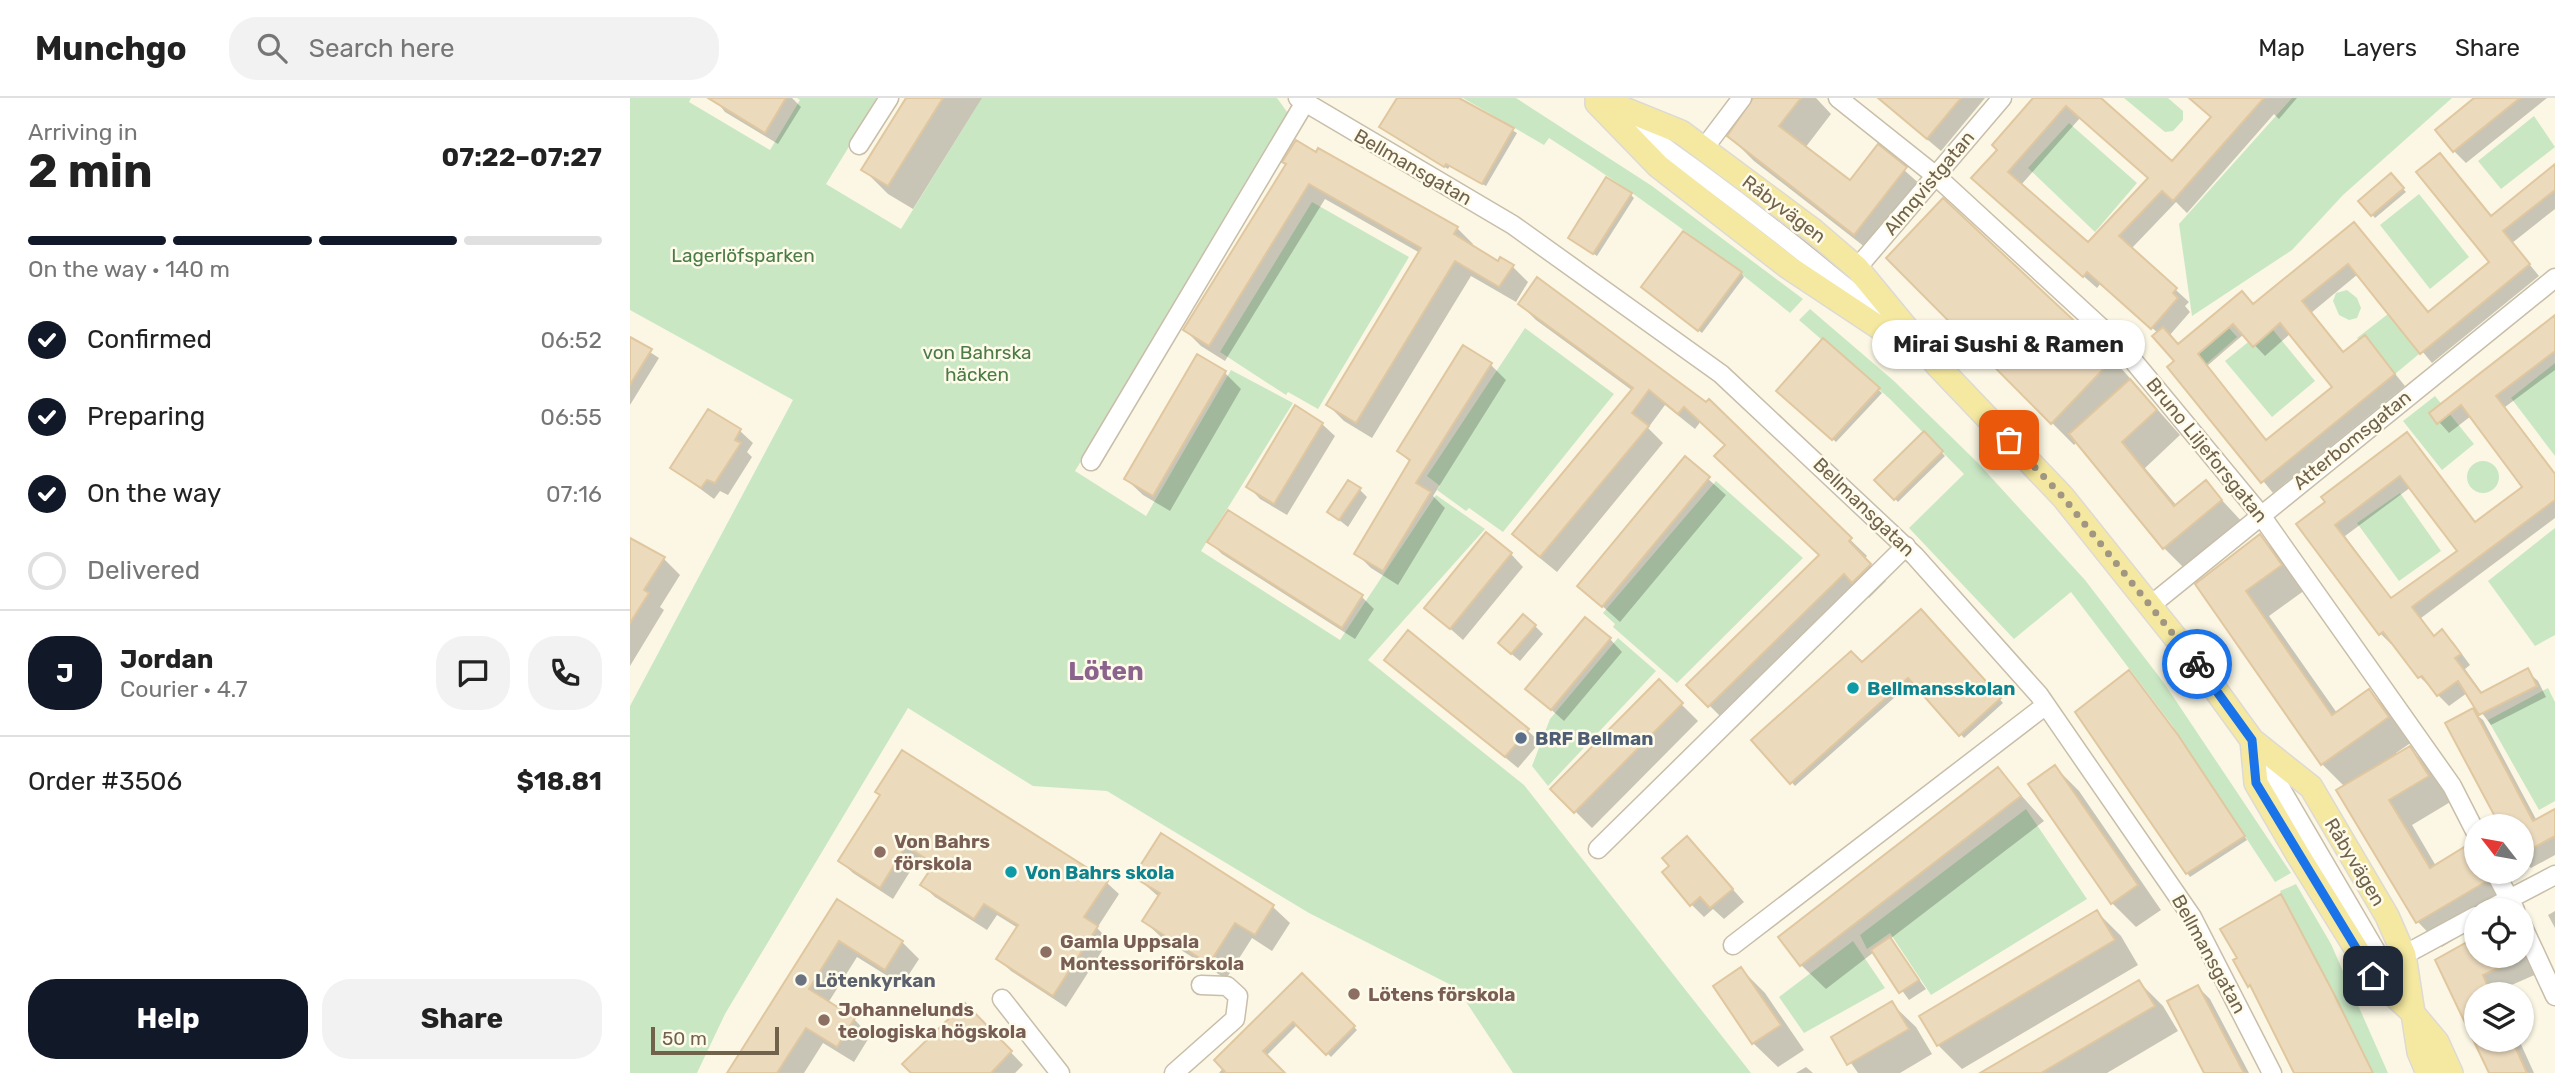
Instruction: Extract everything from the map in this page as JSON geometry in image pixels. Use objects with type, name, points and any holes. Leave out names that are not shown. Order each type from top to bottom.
[{"type":"main road","name":"Råbyvägen","points":[[1594,98],[1681,132],[1814,230],[1857,268],[1937,365],[2063,497],[2151,605],[2252,740],[2311,787],[2387,916],[2404,955],[2418,1052],[2428,1073]]},
{"type":"main road","name":"Råbyvägen","points":[[1594,98],[1658,166],[1788,267],[1937,365]]},
{"type":"main road","points":[[2252,740],[2256,783],[2298,855],[2373,976],[2411,1011],[2437,1042],[2451,1073]]},
{"type":"street","points":[[859,145],[889,98]]},
{"type":"street","points":[[1711,139],[1742,98]]},
{"type":"street","name":"Bruno Liljeforsgatan","points":[[1838,98],[1936,176],[2121,346],[2260,514],[2452,786],[2466,814]]},
{"type":"street","name":"Almqvistgatan","points":[[1857,268],[2002,98]]},
{"type":"street","points":[[1091,461],[1301,101]]},
{"type":"street","name":"Bellmansgatan","points":[[1301,101],[1513,225],[1721,374],[1906,546],[2046,705],[2193,917],[2272,1073]]},
{"type":"street","name":"Atterbomsgatan","points":[[2151,605],[2260,514],[2555,278]]},
{"type":"street","points":[[1598,849],[1906,546]]},
{"type":"street","points":[[1733,945],[2046,705]]},
{"type":"street","points":[[2521,898],[2555,875]]},
{"type":"street","points":[[2404,955],[2464,922]]},
{"type":"street","points":[[2534,951],[2555,996]]},
{"type":"street","points":[[1174,1073],[1235,1019],[1238,996],[1227,986],[1201,985]]},
{"type":"street","points":[[1002,999],[1060,1073]]},
{"type":"green space","points":[[630,98],[691,98],[689,102],[770,150],[800,100],[797,98],[879,98],[826,184],[901,229],[982,98],[1277,98],[1290,116],[1075,471],[1146,516],[1231,370],[1293,403],[1201,551],[1340,640],[1436,495],[1485,529],[1368,660],[1524,785],[1751,1073],[1513,1073],[1457,988],[1309,913],[1107,791],[1033,786],[908,708],[725,1014],[697,1073],[630,1073],[630,706],[793,400],[630,310]]},
{"type":"green space","points":[[1463,98],[1516,98],[1652,186],[1803,299],[1790,313],[1672,222],[1580,158],[1549,138],[1544,145]]},
{"type":"green space","points":[[2124,98],[2168,98],[2183,111],[2183,120],[2173,131],[2165,132]]},
{"type":"green space","points":[[2292,98],[2452,98],[2343,195],[2292,250],[2192,316],[2179,224]]},
{"type":"green space","points":[[2534,116],[2555,147],[2501,189],[2478,161]]},
{"type":"green space","points":[[2069,123],[2137,183],[2095,232],[2028,168]]},
{"type":"green space","points":[[2419,194],[2469,257],[2430,289],[2380,225]]},
{"type":"green space","points":[[1312,202],[1409,257],[1318,409],[1288,392],[1286,395],[1220,352]]},
{"type":"green space","points":[[2347,290],[2357,298],[2361,308],[2357,318],[2349,320],[2339,315],[2333,301],[2336,293]]},
{"type":"green space","points":[[1810,309],[1894,381],[1977,462],[2085,580],[2164,683],[2291,873],[2275,882],[2172,725],[2071,592],[2014,639],[1909,528],[1964,474],[1890,399],[1799,320]]},
{"type":"green space","points":[[2388,314],[2419,354],[2389,379],[2357,338]]},
{"type":"green space","points":[[2269,325],[2315,381],[2272,417],[2225,361]]},
{"type":"green space","points":[[1525,328],[1614,394],[1503,532],[1469,508],[1466,511],[1437,490],[1440,486],[1427,476]]},
{"type":"green space","points":[[2229,328],[2237,337],[2206,364],[2198,354]]},
{"type":"green space","points":[[2555,363],[2555,456],[2511,398]]},
{"type":"green space","points":[[2435,396],[2474,444],[2442,470],[2403,421]]},
{"type":"green space","points":[[2483,461],[2494,466],[2499,477],[2494,488],[2483,493],[2472,488],[2467,477],[2472,466]]},
{"type":"green space","points":[[1716,481],[1803,558],[1677,683],[1613,627],[1615,624],[1603,613]]},
{"type":"green space","points":[[2400,493],[2441,551],[2399,581],[2357,523]]},
{"type":"green space","points":[[2555,528],[2555,635],[2535,646],[2488,581]]},
{"type":"green space","points":[[1618,638],[1656,671],[1548,786],[1532,766],[1550,719]]},
{"type":"green space","points":[[2548,688],[2555,702],[2555,801],[2539,810],[2488,720]]},
{"type":"green space","points":[[2026,809],[2087,899],[1931,995],[1890,933],[1867,949],[1860,935]]},
{"type":"green space","points":[[2296,884],[2331,944],[2388,1073],[2372,1073],[2280,891]]},
{"type":"green space","points":[[1853,941],[1885,988],[1804,1033],[1779,997]]},
{"type":"building","points":[[708,98],[786,98],[765,133]]},
{"type":"building","points":[[906,98],[943,98],[888,186],[861,170]]},
{"type":"building","points":[[1397,98],[1459,98],[1514,128],[1482,184],[1446,164],[1444,167],[1379,127]]},
{"type":"building","points":[[1753,98],[1801,98],[1779,126],[1850,180],[1878,144],[1907,167],[1854,235],[1727,136]]},
{"type":"building","points":[[1878,98],[1961,98],[1927,139]]},
{"type":"building","points":[[2033,98],[2101,98],[2172,161],[2211,117],[2189,98],[2264,98],[2173,201],[2162,191],[2119,236],[2177,288],[2173,293],[2178,298],[2151,329],[2087,272],[2083,277],[1971,178],[1997,150],[1992,145]],"holes":[[[2066,106],[2148,178],[2088,242],[2008,172]]]},
{"type":"building","points":[[2474,98],[2520,98],[2453,152],[2435,130]]},
{"type":"building","points":[[1296,140],[1316,152],[1318,148],[1458,227],[1454,234],[1498,261],[1500,257],[1514,265],[1499,287],[1455,261],[1356,423],[1326,405],[1421,248],[1309,184],[1209,346],[1183,330],[1286,164],[1282,162]]},
{"type":"building","points":[[2440,153],[2491,216],[2555,164],[2555,190],[2503,231],[2530,264],[2420,354],[2348,264],[2302,301],[2343,352],[2365,335],[2395,374],[2261,483],[2167,367],[2174,361],[2152,336],[2163,327],[2178,344],[2242,291],[2253,304],[2354,222],[2428,312],[2489,262],[2416,172]],"holes":[[[2280,323],[2332,387],[2266,440],[2198,354],[2233,324],[2253,347]]]},
{"type":"building","points":[[2391,173],[2404,188],[2371,216],[2358,201]]},
{"type":"building","points":[[1606,177],[1632,193],[1593,254],[1568,238]]},
{"type":"building","points":[[1943,198],[2114,358],[2051,424],[1886,258]]},
{"type":"building","points":[[1683,231],[1742,272],[1698,331],[1641,287]]},
{"type":"building","points":[[1537,277],[1706,402],[1709,399],[1852,538],[1849,541],[1871,564],[1852,583],[1844,574],[1708,707],[1686,685],[1819,555],[1714,456],[1725,445],[1684,407],[1678,414],[1649,390],[1632,413],[1649,426],[1540,557],[1512,534],[1633,388],[1518,304]]},
{"type":"building","points":[[2555,315],[2555,351],[2496,396],[2555,474],[2555,500],[2412,607],[2434,636],[2442,629],[2461,654],[2455,658],[2481,693],[2528,668],[2537,686],[2479,715],[2458,681],[2437,696],[2422,676],[2418,678],[2383,632],[2379,635],[2296,524],[2325,502],[2321,497],[2407,432],[2475,522],[2522,487],[2461,405],[2437,424],[2429,413]],"holes":[[[2400,476],[2457,551],[2391,598],[2335,525]]]},
{"type":"building","points":[[630,337],[652,349],[630,385]]},
{"type":"building","points":[[1823,338],[1880,388],[1832,440],[1776,391]]},
{"type":"building","points":[[1463,345],[1492,363],[1416,483],[1431,492],[1383,571],[1354,554],[1410,460],[1397,451]]},
{"type":"building","points":[[1197,354],[1226,371],[1153,496],[1124,479]]},
{"type":"building","points":[[2130,379],[2157,410],[2122,442],[2174,506],[2206,480],[2222,500],[2163,549],[2069,434]]},
{"type":"building","points":[[1295,405],[1323,423],[1274,504],[1246,487]]},
{"type":"building","points":[[708,409],[741,429],[735,440],[741,443],[715,483],[707,480],[701,488],[670,468]]},
{"type":"building","points":[[1924,431],[1943,451],[1894,500],[1874,480]]},
{"type":"building","points":[[1685,456],[1710,477],[1602,607],[1577,586]]},
{"type":"building","points":[[1348,480],[1361,488],[1339,520],[1327,512]]},
{"type":"building","points":[[1228,510],[1363,595],[1342,628],[1207,542]]},
{"type":"building","points":[[1486,532],[1512,553],[1450,629],[1424,608]]},
{"type":"building","points":[[2260,534],[2282,565],[2246,591],[2332,715],[2369,689],[2389,717],[2321,765],[2195,584]]},
{"type":"building","points":[[630,538],[665,557],[644,590],[649,593],[630,623]]},
{"type":"building","name":"Bellmansskolan","points":[[1921,609],[2001,698],[1959,736],[1908,678],[1790,784],[1751,740],[1851,651],[1862,662]]},
{"type":"building","points":[[1523,614],[1536,625],[1511,654],[1498,643]]},
{"type":"building","points":[[1585,617],[1611,638],[1551,710],[1525,689]]},
{"type":"building","points":[[1408,630],[1529,729],[1505,757],[1384,660]]},
{"type":"building","points":[[2129,670],[2178,735],[2245,836],[2186,874],[2075,712]]},
{"type":"building","points":[[1659,679],[1683,703],[1574,813],[1550,789]]},
{"type":"building","points":[[2473,708],[2529,814],[2494,814],[2445,723]]},
{"type":"building","points":[[2410,746],[2429,776],[2389,800],[2430,868],[2464,847],[2464,884],[2482,884],[2416,923],[2336,790]]},
{"type":"building","name":"Von Bahrs skola","points":[[902,750],[1108,881],[1084,917],[1098,926],[1053,996],[996,959],[1018,925],[984,904],[974,919],[920,885],[934,864],[906,846],[880,888],[838,861],[880,795],[875,792]]},
{"type":"building","points":[[2055,765],[2138,885],[2111,904],[2028,784]]},
{"type":"building","points":[[1998,767],[2021,796],[1800,966],[1778,937]]},
{"type":"building","points":[[2555,809],[2555,836],[2534,847],[2534,820]]},
{"type":"building","points":[[1161,833],[1274,905],[1255,935],[1235,923],[1209,964],[1142,921],[1160,893],[1133,877]]},
{"type":"building","points":[[1687,836],[1733,889],[1710,908],[1700,897],[1690,906],[1662,872],[1669,866],[1662,858]]},
{"type":"building","points":[[2281,894],[2373,1073],[2294,1073],[2250,985],[2248,987],[2233,960],[2237,958],[2220,929]]},
{"type":"building","name":"Lötenkyrkan","points":[[837,899],[903,941],[885,970],[839,941],[809,989],[855,1018],[837,1047],[806,1028],[777,1073],[727,1073]]},
{"type":"building","points":[[2097,910],[2115,940],[1937,1046],[1919,1016]]},
{"type":"building","points":[[1890,937],[1919,980],[1899,993],[1871,950]]},
{"type":"building","points":[[2464,944],[2464,968],[2498,968],[2483,975],[2486,982],[2464,982],[2464,1021],[2435,960]]},
{"type":"building","points":[[1741,967],[1781,1025],[1752,1044],[1713,986]]},
{"type":"building","points":[[1302,973],[1355,1026],[1326,1055],[1293,1022],[1263,1051],[1285,1073],[1226,1073],[1214,1060]]},
{"type":"building","points":[[2139,980],[2155,1006],[2041,1073],[1980,1073]]},
{"type":"building","points":[[2198,985],[2244,1073],[2204,1073],[2167,1001]]},
{"type":"building","points":[[1892,1001],[1909,1029],[1847,1065],[1831,1037]]},
{"type":"building","points":[[965,1003],[1012,1051],[991,1073],[911,1073],[902,1064]]},
{"type":"building","points":[[2479,1052],[2517,1052],[2527,1073],[2489,1073]]},
{"type":"way so far","points":[[2009,440],[2063,497],[2197,664]]},
{"type":"place","name":"Mirai Sushi & Ramen","points":[[2009,440]]},
{"type":"place","name":"Bellmansskolan","points":[[1853,688]]},
{"type":"place","name":"BRF Bellman","points":[[1521,738]]},
{"type":"place","name":"Von Bahrs förskola","points":[[880,852]]},
{"type":"place","name":"Von Bahrs skola","points":[[1011,872]]},
{"type":"place","name":"Gamla Uppsala Montessoriförskola","points":[[1046,952]]},
{"type":"place","name":"Lötenkyrkan","points":[[801,980]]},
{"type":"place","name":"Lötens förskola","points":[[1354,994]]},
{"type":"place","name":"Johannelunds teologiska högskola","points":[[824,1020]]},
{"type":"district","name":"Löten","points":[[1106,671]]},
{"type":"route","points":[[2197,664],[2252,740],[2256,783],[2338,923],[2373,976]]},
{"type":"park label","name":"Lagerlöfsparken","points":[[743,255]]},
{"type":"park label","name":"von Bahrska häcken","points":[[977,363]]}]
